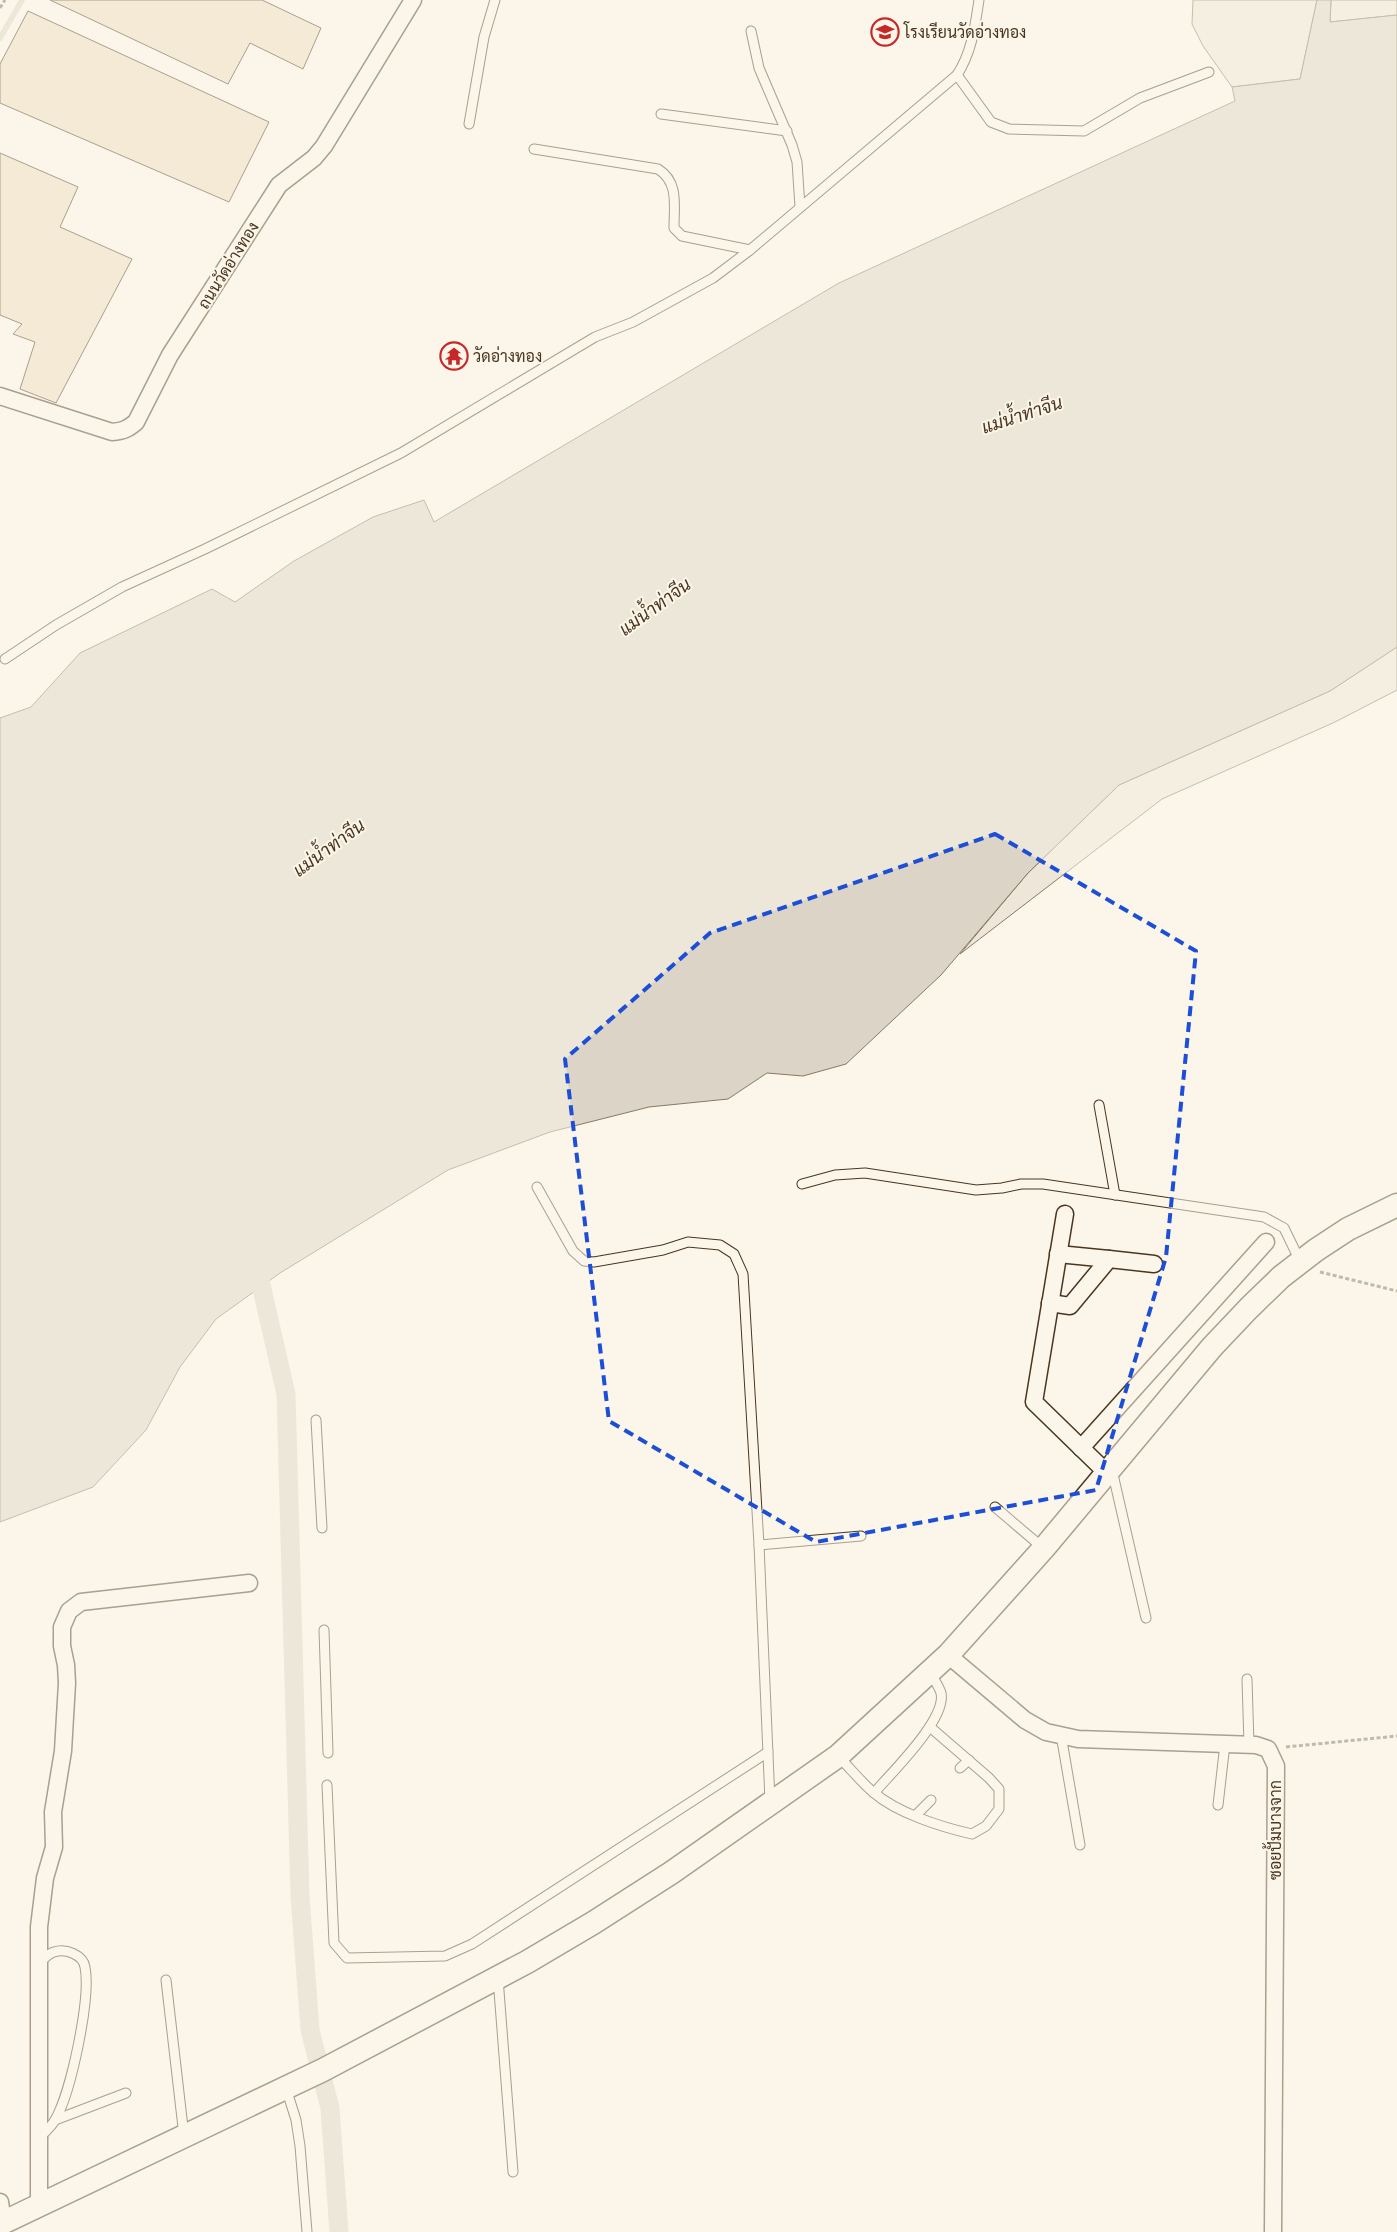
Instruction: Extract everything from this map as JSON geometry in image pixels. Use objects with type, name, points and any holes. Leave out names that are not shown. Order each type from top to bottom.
[{"type":"main road","points":[[1,2216],[38,2205],[286,2088],[498,1977],[594,1923],[671,1873],[838,1756],[948,1655],[1044,1548],[1212,1347],[1249,1308],[1304,1260],[1348,1230],[1397,1205]]},
{"type":"street","name":"ถนนวัดอ่างทอง","points":[[0,396],[112,432],[124,431],[136,422],[170,355],[279,185],[314,158],[324,146],[413,0]]},
{"type":"street","points":[[1065,1214],[1034,1402],[1081,1448],[1109,1471]]},
{"type":"street","points":[[1081,1448],[1266,1242]]},
{"type":"street","points":[[1058,1254],[1154,1264]]},
{"type":"street","points":[[1050,1303],[1070,1306],[1109,1259]]},
{"type":"street","points":[[38,2205],[39,1927],[45,1878],[54,1847],[53,1812],[63,1751],[67,1683],[62,1646],[62,1627],[69,1611],[81,1602],[102,1598],[249,1583]]},
{"type":"street","points":[[948,1655],[1025,1720],[1046,1732],[1078,1739],[1249,1745],[1268,1749]]},
{"type":"street","name":"ซอยปั้มบางจาก","points":[[1268,1749],[1276,1766],[1273,2232]]},
{"type":"lane","points":[[470,124],[484,37],[495,0]]},
{"type":"lane","points":[[5,659],[56,625],[122,587],[205,549],[401,453],[595,337],[632,322],[713,278],[750,250],[957,75],[966,62],[979,0]]},
{"type":"lane","points":[[751,31],[759,68],[787,132],[797,162],[800,207]]},
{"type":"lane","points":[[957,75],[991,122],[1010,129],[1084,131],[1140,98],[1209,72]]},
{"type":"lane","points":[[661,114],[787,132]]},
{"type":"lane","points":[[534,149],[658,169],[668,175],[673,189],[674,228],[682,236],[750,250]]},
{"type":"lane","points":[[1099,1105],[1116,1195]]},
{"type":"lane","points":[[802,1184],[835,1175],[865,1173],[976,1190],[1021,1184],[1043,1184],[1264,1217],[1284,1228],[1304,1260]]},
{"type":"lane","points":[[537,1187],[573,1252],[584,1261],[594,1262],[663,1250],[688,1242],[720,1245],[734,1254],[743,1274],[759,1545],[770,1804]]},
{"type":"lane","points":[[316,1420],[322,1528]]},
{"type":"lane","points":[[1109,1471],[1146,1618]]},
{"type":"lane","points":[[995,1507],[1044,1548]]},
{"type":"lane","points":[[759,1545],[861,1536]]},
{"type":"lane","points":[[324,1630],[328,1753]]},
{"type":"lane","points":[[874,1793],[930,1727],[939,1713],[941,1693],[930,1672]]},
{"type":"lane","points":[[1247,1679],[1249,1745]]},
{"type":"lane","points":[[838,1756],[874,1793],[894,1806],[949,1828],[972,1834],[986,1826],[999,1809],[999,1789],[969,1760],[930,1727]]},
{"type":"lane","points":[[1061,1735],[1080,1845]]},
{"type":"lane","points":[[1218,1805],[1225,1744]]},
{"type":"lane","points":[[327,1785],[334,1943],[347,1958],[445,1956],[472,1944],[768,1752]]},
{"type":"lane","points":[[960,1768],[969,1760]]},
{"type":"lane","points":[[916,1815],[931,1800]]},
{"type":"lane","points":[[39,1963],[54,1952],[68,1951],[78,1956],[85,1965],[86,1985],[76,2059],[55,2120],[39,2138]]},
{"type":"lane","points":[[498,1977],[513,2172]]},
{"type":"lane","points":[[166,1980],[184,2136]]},
{"type":"lane","points":[[286,2088],[299,2137],[307,2232]]},
{"type":"lane","points":[[55,2120],[126,2093]]},
{"type":"path","points":[[0,6],[5,0]]},
{"type":"path","points":[[1304,1260],[1397,1291]]},
{"type":"path","points":[[1268,1749],[1397,1736]]},
{"type":"highlighted area","points":[[995,834],[1196,951],[1166,1257],[1096,1490],[816,1542],[609,1421],[565,1059],[710,933]]},
{"type":"shaded area","points":[[1193,0],[1317,0],[1300,79],[1232,87],[1203,46],[1192,24]]},
{"type":"shaded area","points":[[1331,0],[1397,0],[1397,15],[1330,22]]},
{"type":"shaded area","points":[[1397,647],[1397,690],[1335,722],[1162,799],[960,954],[1028,873],[1119,785],[1330,691]]},
{"type":"water","name":"แม่น้ำท่าจีน","points":[[1317,0],[1331,0],[1330,22],[1397,15],[1397,647],[1330,691],[1119,785],[1028,873],[941,975],[846,1064],[803,1076],[767,1073],[728,1099],[649,1107],[550,1132],[448,1170],[280,1273],[216,1319],[180,1367],[146,1430],[93,1487],[0,1522],[0,718],[31,707],[80,653],[212,589],[235,602],[294,561],[373,517],[424,500],[434,522],[839,283],[1235,101],[1232,87],[1300,79]]},
{"type":"building","points":[[50,0],[262,0],[321,28],[303,69],[250,43],[228,84]]},
{"type":"building","points":[[28,11],[269,122],[229,202],[0,103],[0,64]]},
{"type":"building","points":[[0,153],[78,187],[60,227],[132,259],[56,403],[20,389],[35,342],[13,334],[22,324],[0,315]]},
{"type":"waterway","points":[[0,38],[22,0]]},
{"type":"waterway","points":[[256,1263],[286,1394],[300,1896],[310,2030],[330,2108],[339,2232]]},
{"type":"place","name":"โรงเรียนวัดอ่างทอง","points":[[885,32]]},
{"type":"place","name":"วัดอ่างทอง","points":[[454,356]]}]
